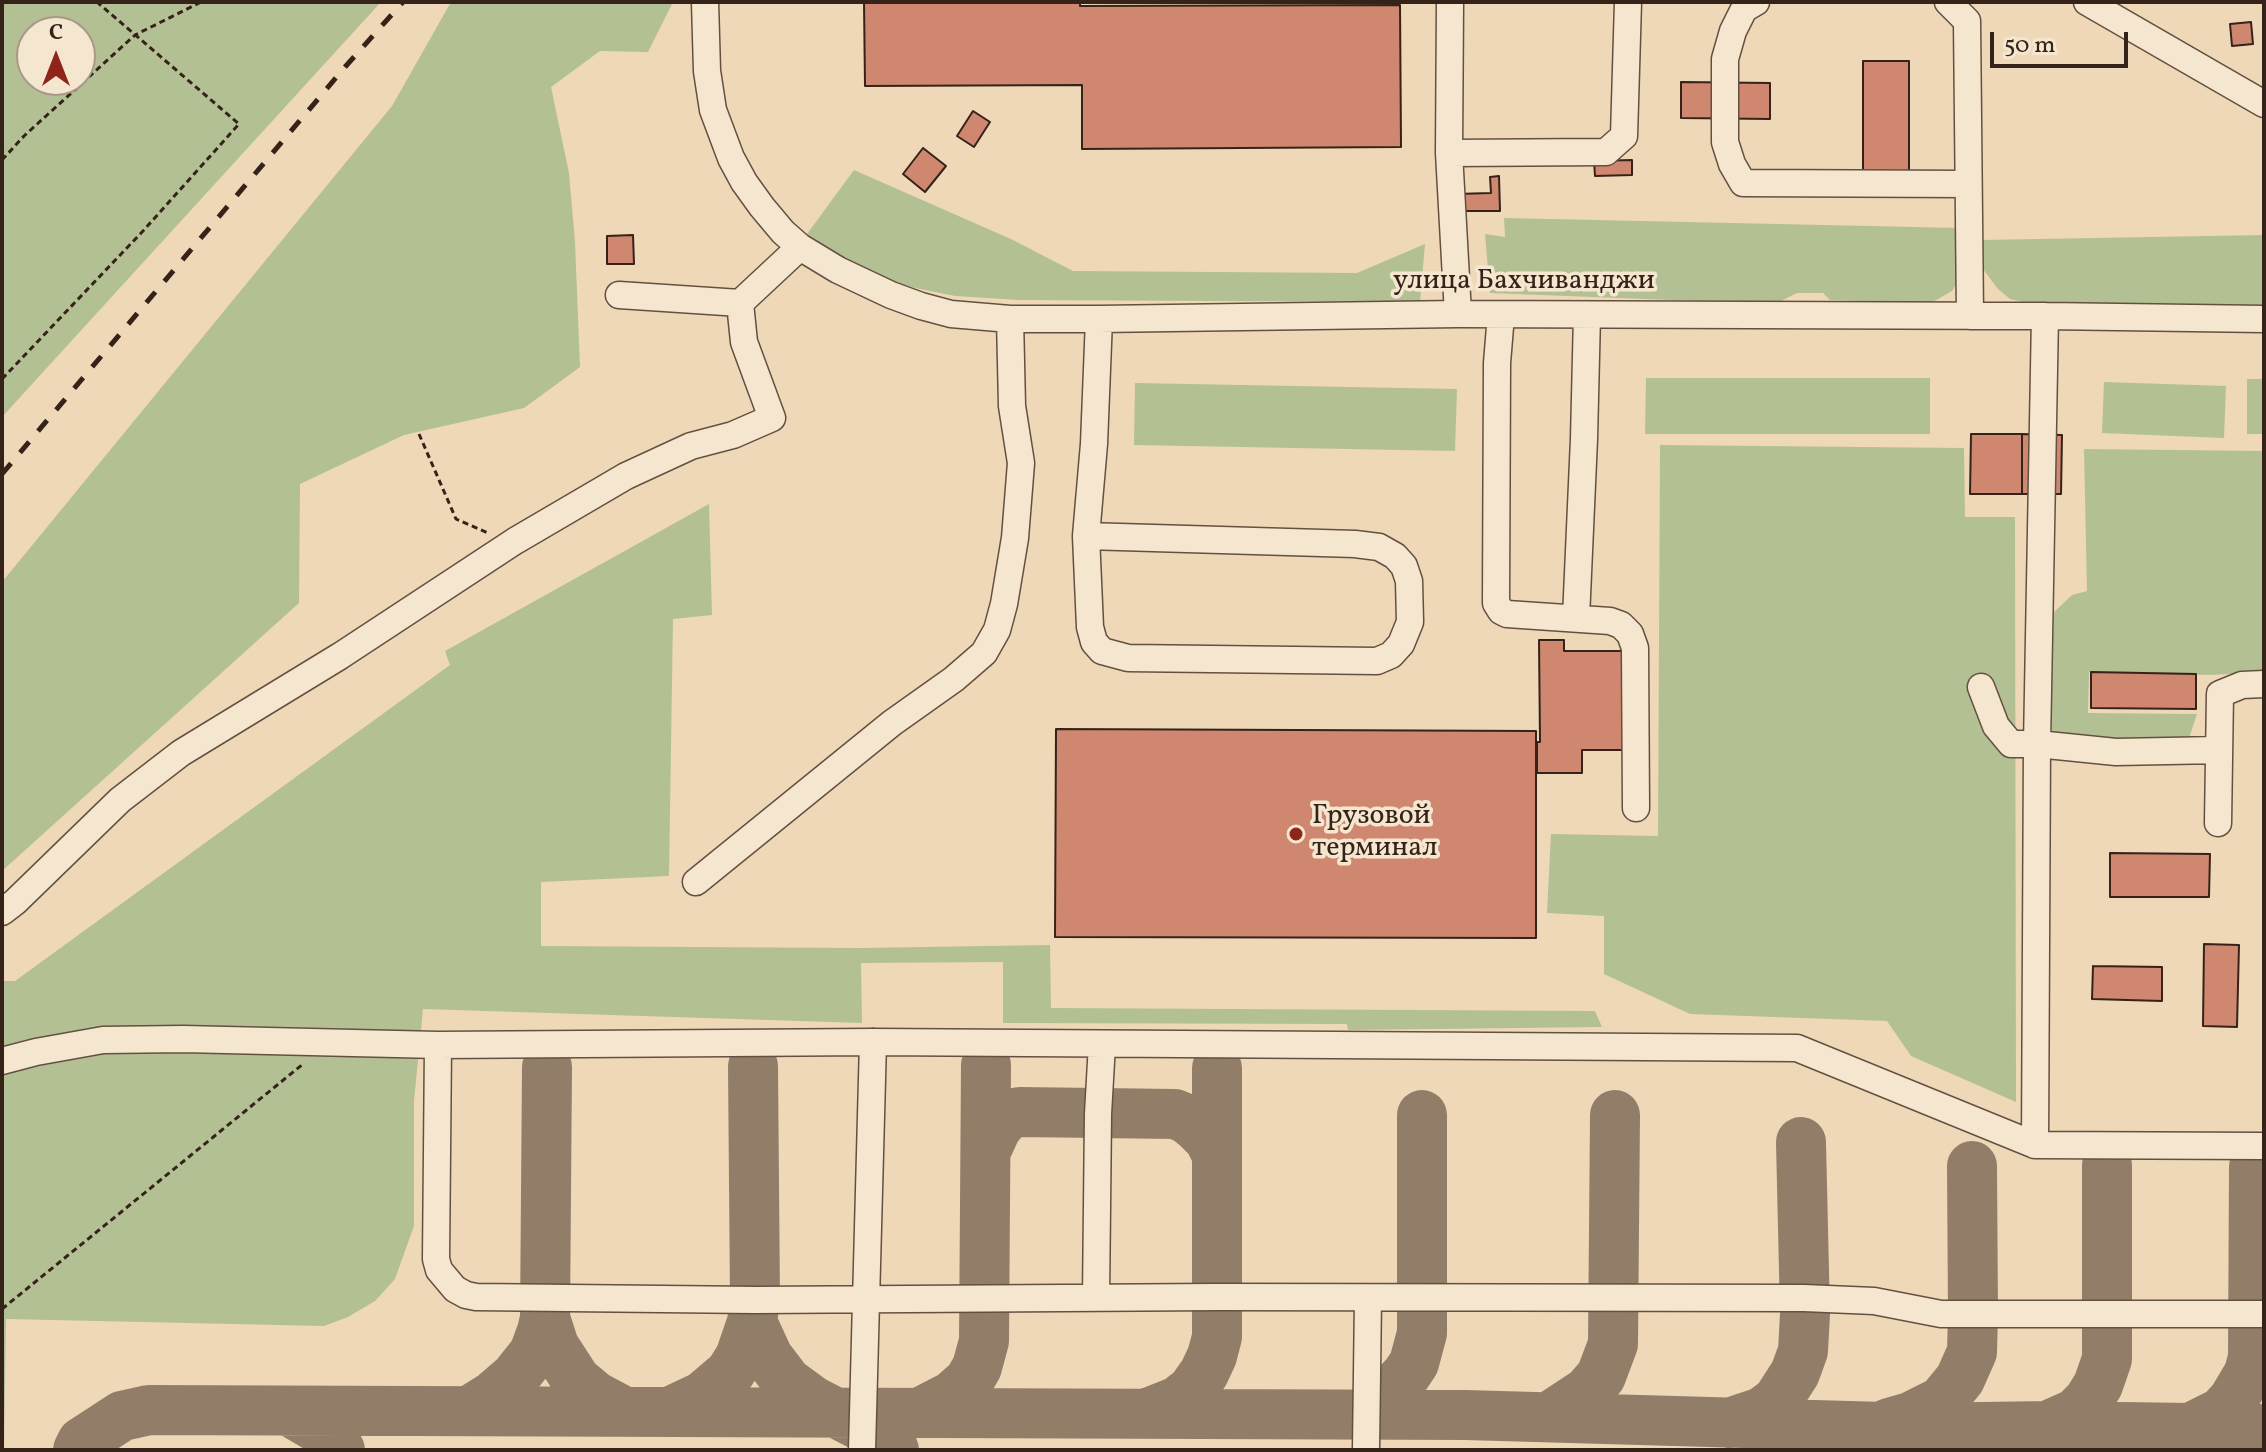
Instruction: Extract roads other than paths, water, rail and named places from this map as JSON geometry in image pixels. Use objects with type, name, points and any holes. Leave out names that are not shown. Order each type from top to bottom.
[{"type":"street","name":"улица Бахчиванджи","points":[[705,2],[707,71],[713,110],[744,182],[783,232],[800,247],[861,282],[921,306],[951,314],[1010,319],[1458,314],[2264,319]]},
{"type":"street","points":[[1450,2],[1449,153],[1458,314]]},
{"type":"street","points":[[1449,153],[1606,152],[1624,136],[1628,2]]},
{"type":"street","points":[[1756,2],[1744,9],[1733,31],[1725,59],[1725,142],[1732,164],[1743,183],[1968,184]]},
{"type":"street","points":[[1948,2],[1967,21],[1970,316]]},
{"type":"street","points":[[2087,2],[2115,11],[2264,104]]},
{"type":"street","points":[[619,295],[740,303],[800,247]]},
{"type":"street","points":[[2,912],[120,800],[181,753],[340,656],[515,541],[626,476],[691,446],[733,435],[772,418],[744,342],[740,303]]},
{"type":"street","points":[[1501,315],[1497,363],[1496,603],[1507,614],[1600,619],[1621,625],[1630,634],[1635,648],[1636,808]]},
{"type":"street","points":[[1576,618],[1587,315]]},
{"type":"street","points":[[2035,1145],[2037,744],[2045,316]]},
{"type":"street","points":[[696,882],[892,723],[954,679],[984,653],[997,630],[1015,538],[1021,463],[1012,406],[1010,319]]},
{"type":"street","points":[[1086,536],[1379,547],[1395,556],[1404,566],[1409,581],[1410,622],[1401,644],[1391,655],[1377,661],[1128,658],[1102,651],[1094,642],[1090,627],[1086,536],[1094,444],[1099,319]]},
{"type":"street","points":[[2218,823],[2220,694],[2242,685],[2264,684]]},
{"type":"street","points":[[1981,687],[1996,726],[2011,744],[2116,752],[2219,750]]},
{"type":"street","points":[[2,1061],[103,1040],[183,1039],[438,1045],[873,1042],[1797,1048],[2035,1145],[2264,1146]]},
{"type":"street","points":[[862,1450],[873,1042]]},
{"type":"street","points":[[1096,1298],[1102,1044]]},
{"type":"street","points":[[438,1045],[436,1259],[439,1270],[455,1289],[476,1297],[755,1300],[1804,1298],[1874,1301],[1941,1314],[2264,1314]]},
{"type":"street","points":[[1366,1450],[1368,1298]]},
{"type":"railway","points":[[2,474],[403,2]]},
{"type":"place","name":"Грузовой терминал","points":[[1296,834]]}]
